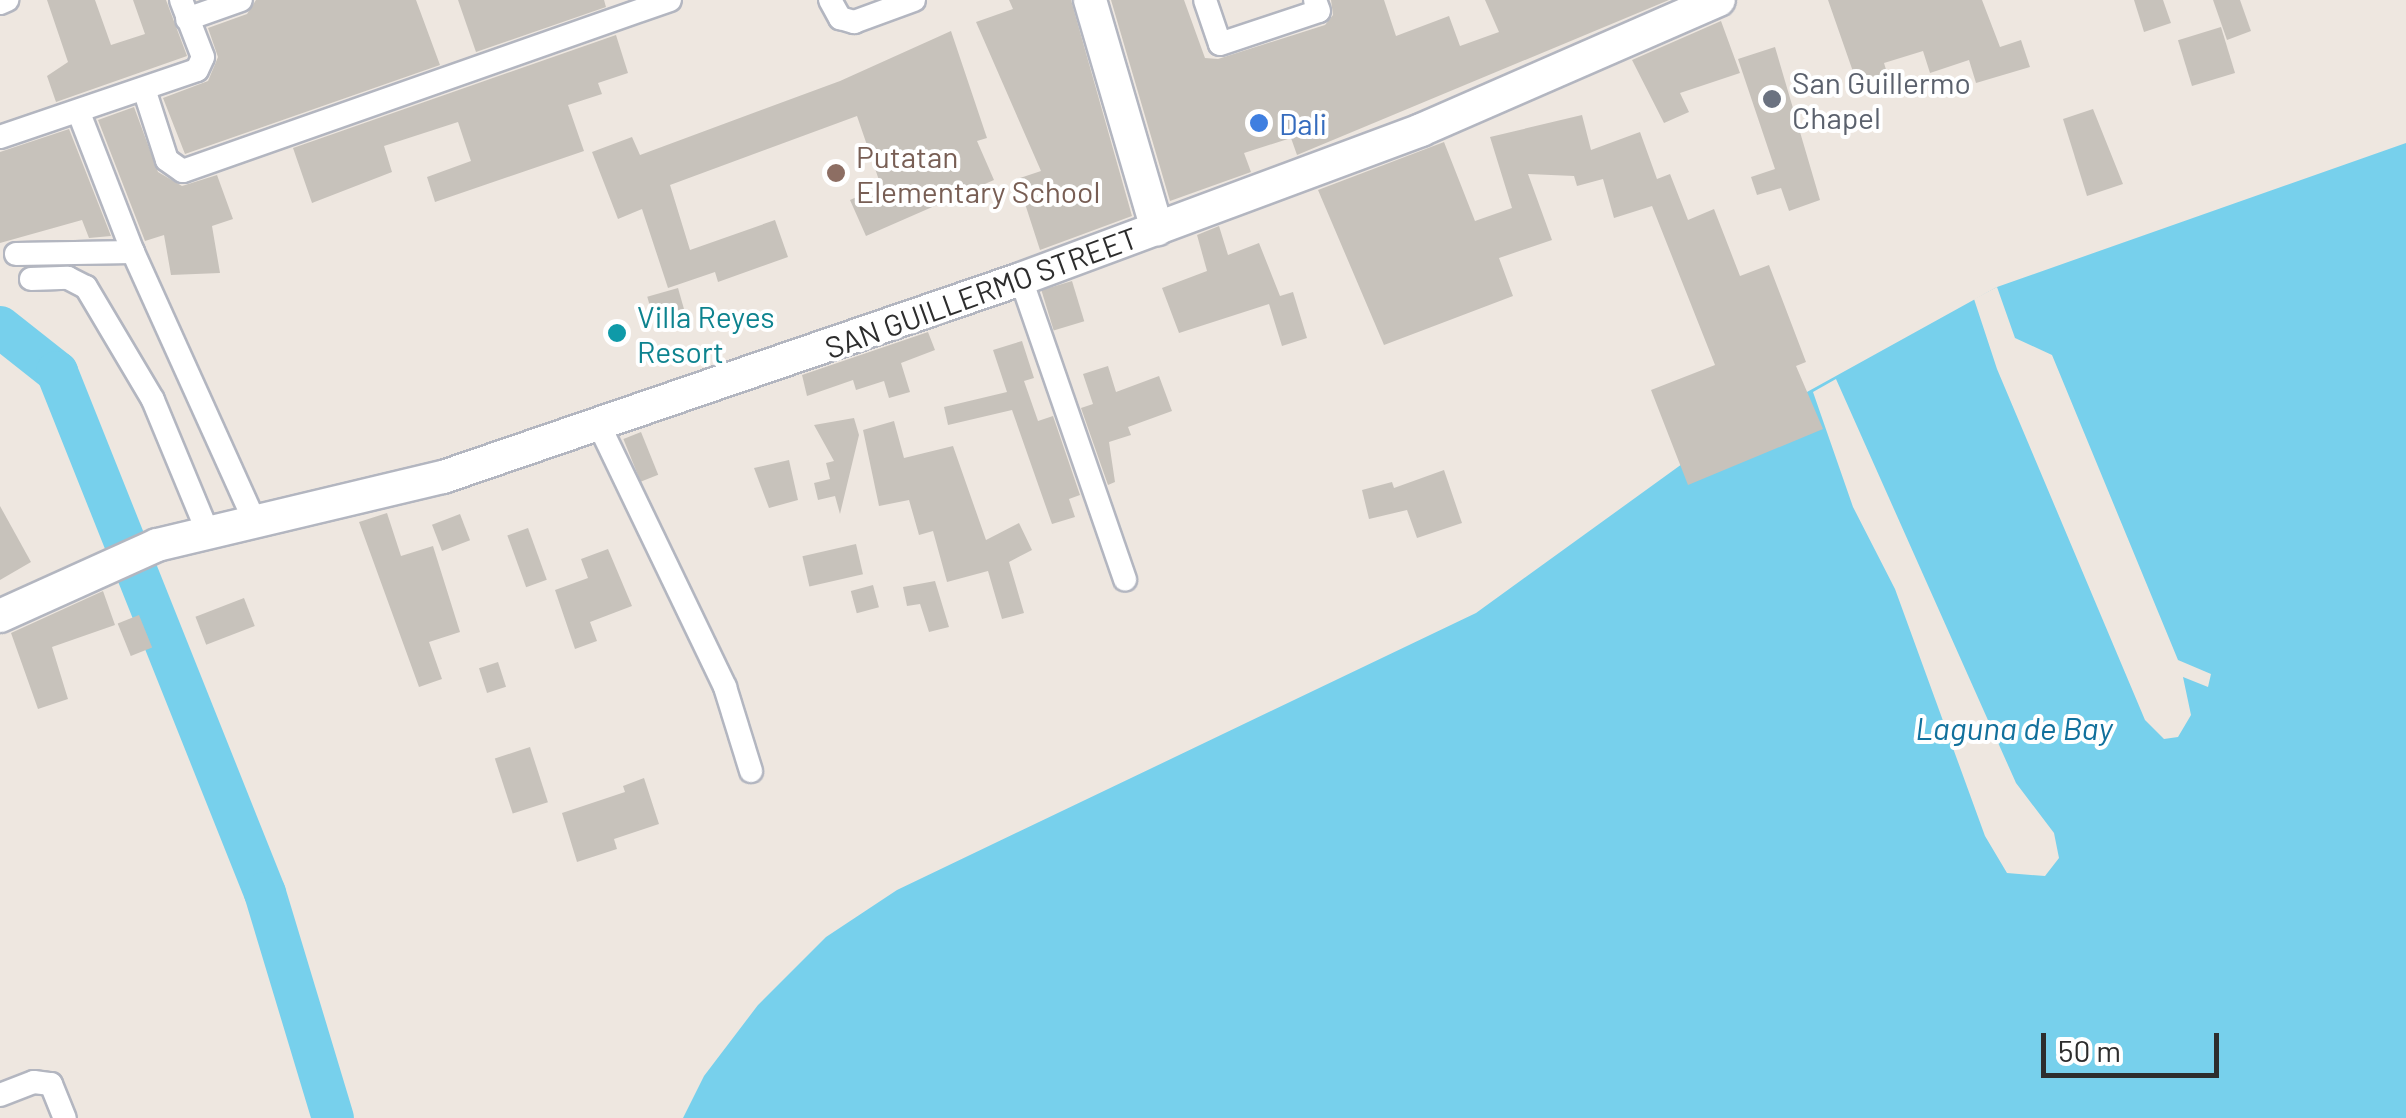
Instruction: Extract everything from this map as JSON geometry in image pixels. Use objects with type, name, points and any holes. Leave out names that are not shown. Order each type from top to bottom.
[{"type":"main road","points":[[1090,0],[1157,229]]},
{"type":"main road","name":"SAN GUILLERMO STREET","points":[[1,614],[157,546],[378,497],[1021,279],[1421,130],[1720,0]]},
{"type":"street","points":[[0,3],[8,0]]},
{"type":"street","points":[[0,138],[145,92],[202,65],[184,9],[241,0]]},
{"type":"street","points":[[145,92],[167,160],[184,172],[670,0]]},
{"type":"street","points":[[830,0],[840,18],[854,22],[914,0]]},
{"type":"street","points":[[1205,0],[1220,44],[1319,11],[1315,0]]},
{"type":"street","points":[[79,113],[132,252],[256,524]]},
{"type":"street","points":[[16,254],[132,252]]},
{"type":"street","points":[[30,279],[68,278],[86,286],[160,414],[208,535]]},
{"type":"street","points":[[1021,279],[1125,579]]},
{"type":"street","points":[[600,424],[726,687],[752,771]]},
{"type":"street","points":[[0,1095],[34,1082],[51,1084],[66,1118]]},
{"type":"water","name":"Laguna de Bay","points":[[2406,143],[2406,1118],[683,1118],[704,1076],[758,1005],[826,937],[897,890],[1476,613],[1700,451],[1997,287]]},
{"type":"pier","points":[[1997,287],[2015,338],[2052,355],[2178,660],[2211,674],[2208,687],[2183,677],[2191,715],[2178,737],[2164,739],[2145,720],[1997,369],[1974,299]]},
{"type":"pier","points":[[1836,379],[2016,783],[2054,833],[2059,858],[2045,876],[2007,873],[1985,836],[1895,589],[1853,507],[1813,392]]},
{"type":"building","points":[[47,0],[95,0],[111,45],[145,34],[133,0],[166,0],[187,56],[56,102],[47,76],[68,62]]},
{"type":"building","points":[[256,0],[416,0],[440,65],[185,154],[163,98],[208,81],[218,57],[208,28],[247,14]]},
{"type":"building","points":[[458,0],[604,0],[606,7],[476,52]]},
{"type":"building","points":[[1009,0],[1071,0],[1132,216],[1040,250],[1017,179],[1041,171],[976,22],[1013,9]]},
{"type":"building","points":[[1111,0],[1184,0],[1205,58],[1218,59],[1325,25],[1333,15],[1331,0],[1384,0],[1396,36],[1449,16],[1460,46],[1499,32],[1485,0],[1669,0],[1297,155],[1291,138],[1244,153],[1251,172],[1170,201]]},
{"type":"building","points":[[1828,0],[1982,0],[2000,47],[2021,40],[2030,67],[1976,83],[1969,60],[1930,73],[1923,51],[1884,63],[1888,76],[1858,86]]},
{"type":"building","points":[[2134,0],[2163,0],[2171,23],[2144,32]]},
{"type":"building","points":[[2213,0],[2240,0],[2251,31],[2227,40]]},
{"type":"building","points":[[1721,21],[1740,73],[1680,93],[1689,112],[1664,123],[1632,60]]},
{"type":"building","points":[[2221,27],[2235,73],[2192,86],[2178,40]]},
{"type":"building","points":[[951,31],[987,138],[977,141],[994,180],[866,236],[850,200],[881,186],[857,116],[670,185],[690,250],[775,220],[788,257],[718,282],[715,272],[668,288],[642,209],[618,219],[592,152],[632,137],[640,155],[840,81]]},
{"type":"building","points":[[616,35],[628,73],[598,83],[602,94],[568,105],[584,151],[435,202],[427,177],[471,161],[458,122],[384,146],[392,172],[312,203],[293,148]]},
{"type":"building","points":[[1775,47],[1820,200],[1789,211],[1781,188],[1757,195],[1751,177],[1775,169],[1738,59]]},
{"type":"building","points":[[134,107],[158,172],[182,186],[217,175],[233,219],[212,226],[220,273],[171,275],[164,235],[145,241],[98,120]]},
{"type":"building","points":[[2093,109],[2123,184],[2087,196],[2063,119]]},
{"type":"building","points":[[1582,115],[1591,150],[1640,132],[1657,179],[1670,174],[1688,220],[1714,209],[1740,276],[1769,265],[1806,362],[1796,366],[1823,429],[1688,485],[1651,390],[1715,365],[1652,206],[1614,218],[1603,179],[1577,186],[1574,176],[1528,174],[1552,240],[1499,258],[1513,296],[1384,345],[1318,190],[1444,142],[1475,221],[1512,208],[1490,137]]},
{"type":"building","points":[[69,129],[111,236],[89,238],[82,220],[0,243],[0,152]]},
{"type":"building","points":[[1219,226],[1228,255],[1259,243],[1280,296],[1293,292],[1307,338],[1282,346],[1269,304],[1179,333],[1162,288],[1207,271],[1197,235]]},
{"type":"building","points":[[1072,281],[1084,321],[1054,331],[1041,290]]},
{"type":"building","points":[[678,288],[686,316],[655,325],[647,297]]},
{"type":"building","points":[[928,332],[935,350],[901,363],[910,392],[889,398],[884,381],[856,390],[853,380],[807,396],[802,375]]},
{"type":"building","points":[[1022,341],[1034,378],[1024,381],[1038,421],[1053,416],[1080,495],[1069,499],[1075,517],[1052,524],[1012,410],[948,425],[944,407],[1007,392],[993,350]]},
{"type":"building","points":[[1108,366],[1116,392],[1159,376],[1172,411],[1128,427],[1131,435],[1109,442],[1115,482],[1108,485],[1081,408],[1093,404],[1083,374]]},
{"type":"building","points":[[854,418],[859,435],[840,514],[835,496],[818,500],[814,483],[830,479],[826,463],[834,461],[814,425]]},
{"type":"building","points":[[894,421],[904,458],[953,446],[986,540],[1019,523],[1032,550],[1009,562],[1024,613],[1002,619],[988,571],[947,582],[933,531],[919,535],[909,500],[879,506],[863,430]]},
{"type":"building","points":[[641,432],[658,475],[641,482],[623,439]]},
{"type":"building","points":[[789,460],[798,500],[769,508],[754,468]]},
{"type":"building","points":[[1444,470],[1462,523],[1417,538],[1407,510],[1369,519],[1362,490],[1392,482],[1394,488]]},
{"type":"building","points":[[0,506],[31,562],[0,580]]},
{"type":"building","points":[[387,513],[401,556],[433,546],[460,632],[429,642],[442,679],[419,687],[359,522]]},
{"type":"building","points":[[460,514],[470,540],[442,551],[432,525]]},
{"type":"building","points":[[528,528],[547,580],[526,587],[507,536]]},
{"type":"building","points":[[856,544],[863,574],[809,587],[802,556]]},
{"type":"building","points":[[608,549],[632,606],[590,622],[597,641],[575,649],[555,590],[588,578],[581,559]]},
{"type":"building","points":[[935,581],[949,627],[929,632],[920,604],[907,606],[903,587]]},
{"type":"building","points":[[873,585],[879,607],[857,613],[851,591]]},
{"type":"building","points":[[103,591],[115,625],[52,647],[68,699],[38,709],[11,633]]},
{"type":"building","points":[[244,598],[255,626],[206,645],[195,617]]},
{"type":"building","points":[[139,615],[152,647],[131,656],[118,624]]},
{"type":"building","points":[[498,662],[506,687],[487,693],[479,668]]},
{"type":"building","points":[[530,747],[548,802],[513,814],[495,758]]},
{"type":"building","points":[[644,778],[659,824],[614,839],[617,849],[577,862],[562,813],[625,792],[623,786]]},
{"type":"waterway","points":[[0,327],[57,372],[265,893],[333,1118]]},
{"type":"place","name":"San Guillermo Chapel","points":[[1772,99]]},
{"type":"place","name":"Dali","points":[[1259,123]]},
{"type":"place","name":"Putatan Elementary School","points":[[836,173]]},
{"type":"place","name":"Villa Reyes Resort","points":[[617,333]]}]
